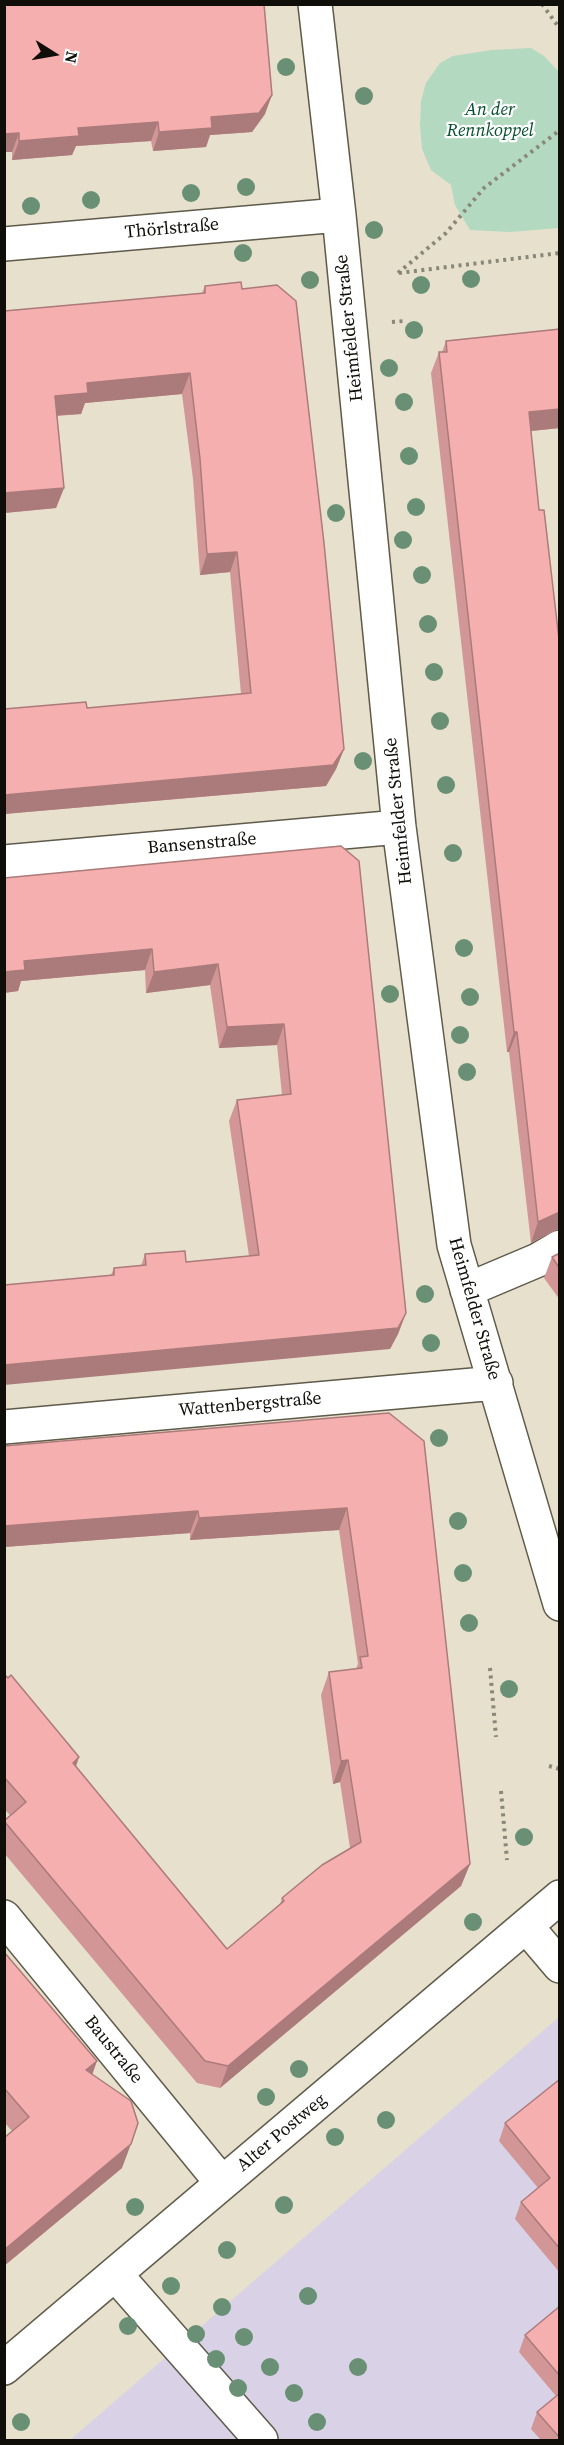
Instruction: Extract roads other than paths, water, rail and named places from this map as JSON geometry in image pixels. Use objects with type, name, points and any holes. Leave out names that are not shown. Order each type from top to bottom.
[{"type":"street","name":"Heimfelder Straße","points":[[315,4],[339,215],[399,827],[454,1245],[560,1604]]},
{"type":"street","name":"Thörlstraße","points":[[4,244],[339,215]]},
{"type":"street","name":"Bansenstraße","points":[[4,862],[399,827]]},
{"type":"street","points":[[467,1290],[538,1260],[560,1247]]},
{"type":"street","name":"Wattenbergstraße","points":[[4,1427],[495,1383]]},
{"type":"street","name":"Alter Postweg","points":[[4,2368],[560,1897]]},
{"type":"street","name":"Baustraße","points":[[4,1917],[222,2183]]},
{"type":"street","points":[[526,1926],[560,1966]]},
{"type":"street","points":[[115,2274],[261,2440]]},
{"type":"park label","name":"An der Rennkoppel","points":[[490,120]]}]
